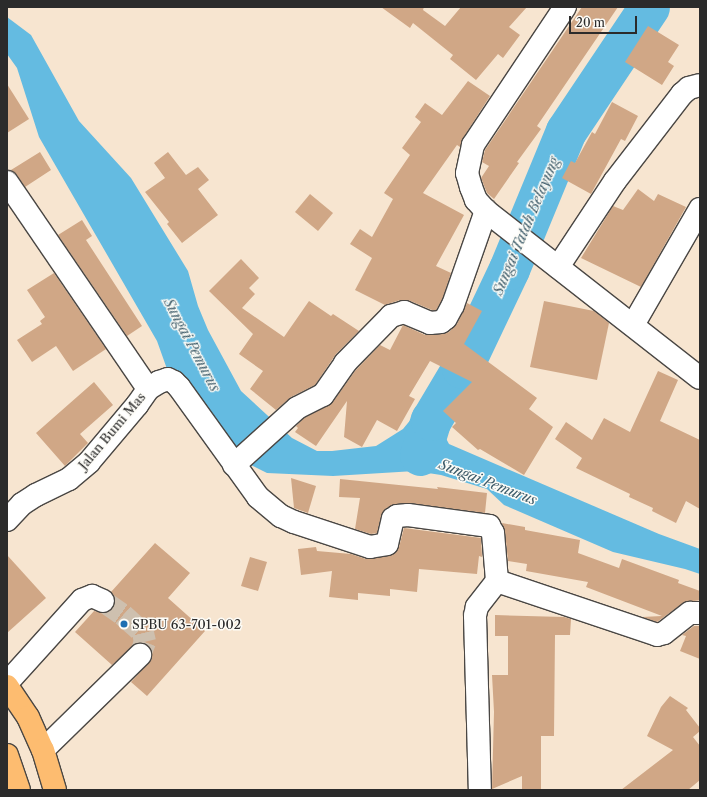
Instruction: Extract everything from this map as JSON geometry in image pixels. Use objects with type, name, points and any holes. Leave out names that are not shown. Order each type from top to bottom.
[{"type":"main road","points":[[7,686],[28,717],[43,750],[55,790]]},
{"type":"main road","points":[[7,755],[19,790]]},
{"type":"street","points":[[565,7],[473,145],[467,173],[476,200],[490,214],[700,378]]},
{"type":"street","points":[[558,267],[615,181],[682,94],[689,88],[700,85]]},
{"type":"street","points":[[7,182],[148,389]]},
{"type":"street","points":[[633,325],[700,209]]},
{"type":"street","points":[[480,790],[475,616],[477,606],[497,581],[493,533],[489,526],[408,515],[397,516],[393,519],[387,544],[370,547],[309,528],[281,516],[258,497],[237,463],[297,408],[323,394],[345,363],[391,316],[404,312],[430,322],[441,322],[446,318],[490,214]]},
{"type":"street","name":"Jalan Bumi Mas","points":[[7,520],[22,504],[36,495],[69,480],[90,462],[137,405],[148,389],[159,382],[168,379],[174,382],[237,463]]},
{"type":"street","points":[[497,581],[657,635],[664,633],[690,613],[700,613]]},
{"type":"street","points":[[7,682],[82,600],[92,596],[103,601]]},
{"type":"street","points":[[43,750],[140,655]]},
{"type":"water","name":"Sungai Pemurus","points":[[7,17],[31,35],[79,121],[131,178],[188,271],[198,306],[208,330],[241,391],[292,438],[317,451],[332,451],[376,446],[403,429],[426,401],[449,444],[659,534],[700,549],[700,574],[613,552],[504,505],[487,489],[441,475],[415,471],[333,476],[267,473],[245,462],[167,369],[157,341],[39,137],[17,68],[7,54]]},
{"type":"building","points":[[381,7],[424,7],[423,10],[445,26],[461,7],[527,7],[509,27],[520,35],[503,58],[498,54],[476,80],[450,59],[453,55],[413,23],[410,28]]},
{"type":"building","points":[[582,7],[618,7],[537,126],[541,129],[517,162],[519,163],[494,199],[487,193],[481,178],[489,166],[482,162],[485,150]]},
{"type":"building","points":[[648,26],[679,45],[668,62],[674,66],[662,85],[625,62]]},
{"type":"building","points":[[468,81],[490,96],[463,138],[460,147],[457,145],[423,193],[464,215],[436,266],[451,273],[442,300],[436,310],[432,310],[408,300],[400,300],[385,305],[355,290],[372,258],[350,244],[360,229],[372,237],[393,199],[384,193],[410,155],[402,148],[421,122],[415,117],[425,103],[442,115]]},
{"type":"building","points":[[7,84],[29,119],[7,133]]},
{"type":"building","points":[[612,102],[638,116],[625,141],[621,139],[591,194],[562,178],[571,161],[575,163],[592,132],[595,134]]},
{"type":"building","points":[[40,152],[51,170],[25,187],[17,175],[11,170]]},
{"type":"building","points":[[168,152],[186,175],[198,167],[209,180],[198,189],[218,215],[182,243],[167,224],[169,222],[145,192],[165,178],[154,163]]},
{"type":"building","points":[[638,189],[654,201],[658,194],[686,207],[641,287],[581,258],[613,206],[623,210]]},
{"type":"building","points":[[310,194],[333,213],[318,231],[295,212]]},
{"type":"building","points":[[82,220],[92,236],[86,240],[142,326],[127,336],[58,235]]},
{"type":"building","points":[[241,259],[259,278],[249,288],[255,294],[242,308],[284,337],[309,301],[331,316],[333,314],[359,331],[336,354],[315,385],[291,397],[276,410],[250,389],[263,371],[239,354],[253,334],[209,291]]},
{"type":"building","points":[[54,273],[106,349],[73,371],[56,346],[32,362],[17,340],[42,324],[40,321],[45,317],[27,290]]},
{"type":"building","points":[[544,301],[594,311],[609,323],[597,380],[530,367]]},
{"type":"building","points":[[467,303],[482,311],[464,344],[537,398],[529,409],[553,427],[524,475],[480,449],[478,450],[452,427],[456,423],[443,411],[472,382],[430,361],[409,396],[415,399],[397,431],[377,420],[362,447],[344,437],[347,401],[316,446],[295,432],[298,428],[296,426],[304,418],[333,402],[355,371],[380,345],[390,350],[403,325],[425,335],[443,334],[449,332],[457,324]]},
{"type":"building","points":[[658,371],[678,380],[660,421],[700,440],[700,509],[686,501],[676,523],[652,511],[653,508],[629,497],[630,494],[576,468],[582,458],[555,439],[566,422],[592,440],[604,418],[630,432]]},
{"type":"building","points":[[94,382],[113,405],[80,434],[88,443],[65,466],[36,433]]},
{"type":"building","points":[[291,478],[316,486],[308,513],[294,508]]},
{"type":"building","points":[[340,479],[438,489],[437,487],[487,493],[485,513],[410,503],[396,504],[385,509],[381,516],[377,533],[371,534],[355,529],[360,498],[339,497]]},
{"type":"building","points":[[502,523],[525,527],[525,530],[580,540],[578,553],[619,568],[622,559],[679,580],[678,583],[700,591],[700,600],[683,603],[657,622],[642,617],[662,616],[586,587],[588,582],[526,571],[527,564],[508,561],[505,532]]},
{"type":"building","points":[[404,528],[481,538],[482,557],[479,556],[477,574],[419,569],[417,592],[390,589],[390,596],[358,593],[358,600],[329,597],[332,571],[301,575],[298,549],[316,547],[317,551],[351,554],[366,559],[389,556],[395,553],[399,547]]},
{"type":"building","name":"SPBU 63-701-002","points":[[155,543],[190,573],[168,598],[205,631],[147,696],[131,682],[152,659],[152,652],[149,646],[143,643],[137,643],[112,665],[75,632],[94,611],[104,613],[111,611],[115,600],[111,592]]},
{"type":"building","points":[[7,555],[46,598],[7,633]]},
{"type":"building","points":[[250,557],[267,562],[258,591],[241,586]]},
{"type":"building","points":[[495,615],[564,617],[571,619],[570,635],[555,635],[554,736],[541,736],[541,790],[522,790],[522,776],[492,789],[494,712],[492,675],[508,675],[508,636],[495,636]]},
{"type":"building","points":[[694,626],[700,626],[700,659],[680,651],[686,636],[682,635]]},
{"type":"building","points":[[670,696],[688,708],[686,710],[700,728],[700,731],[693,737],[700,746],[700,780],[688,790],[621,790],[673,750],[647,736],[661,707]]},
{"type":"waterway","name":"Sungai Tatah Belayung","points":[[420,455],[431,420],[462,368],[509,269],[566,131],[649,7]]},
{"type":"tunnel","points":[[103,601],[123,615],[143,633],[145,642],[140,655]]},
{"type":"place","name":"SPBU 63-701-002","points":[[124,624]]}]
